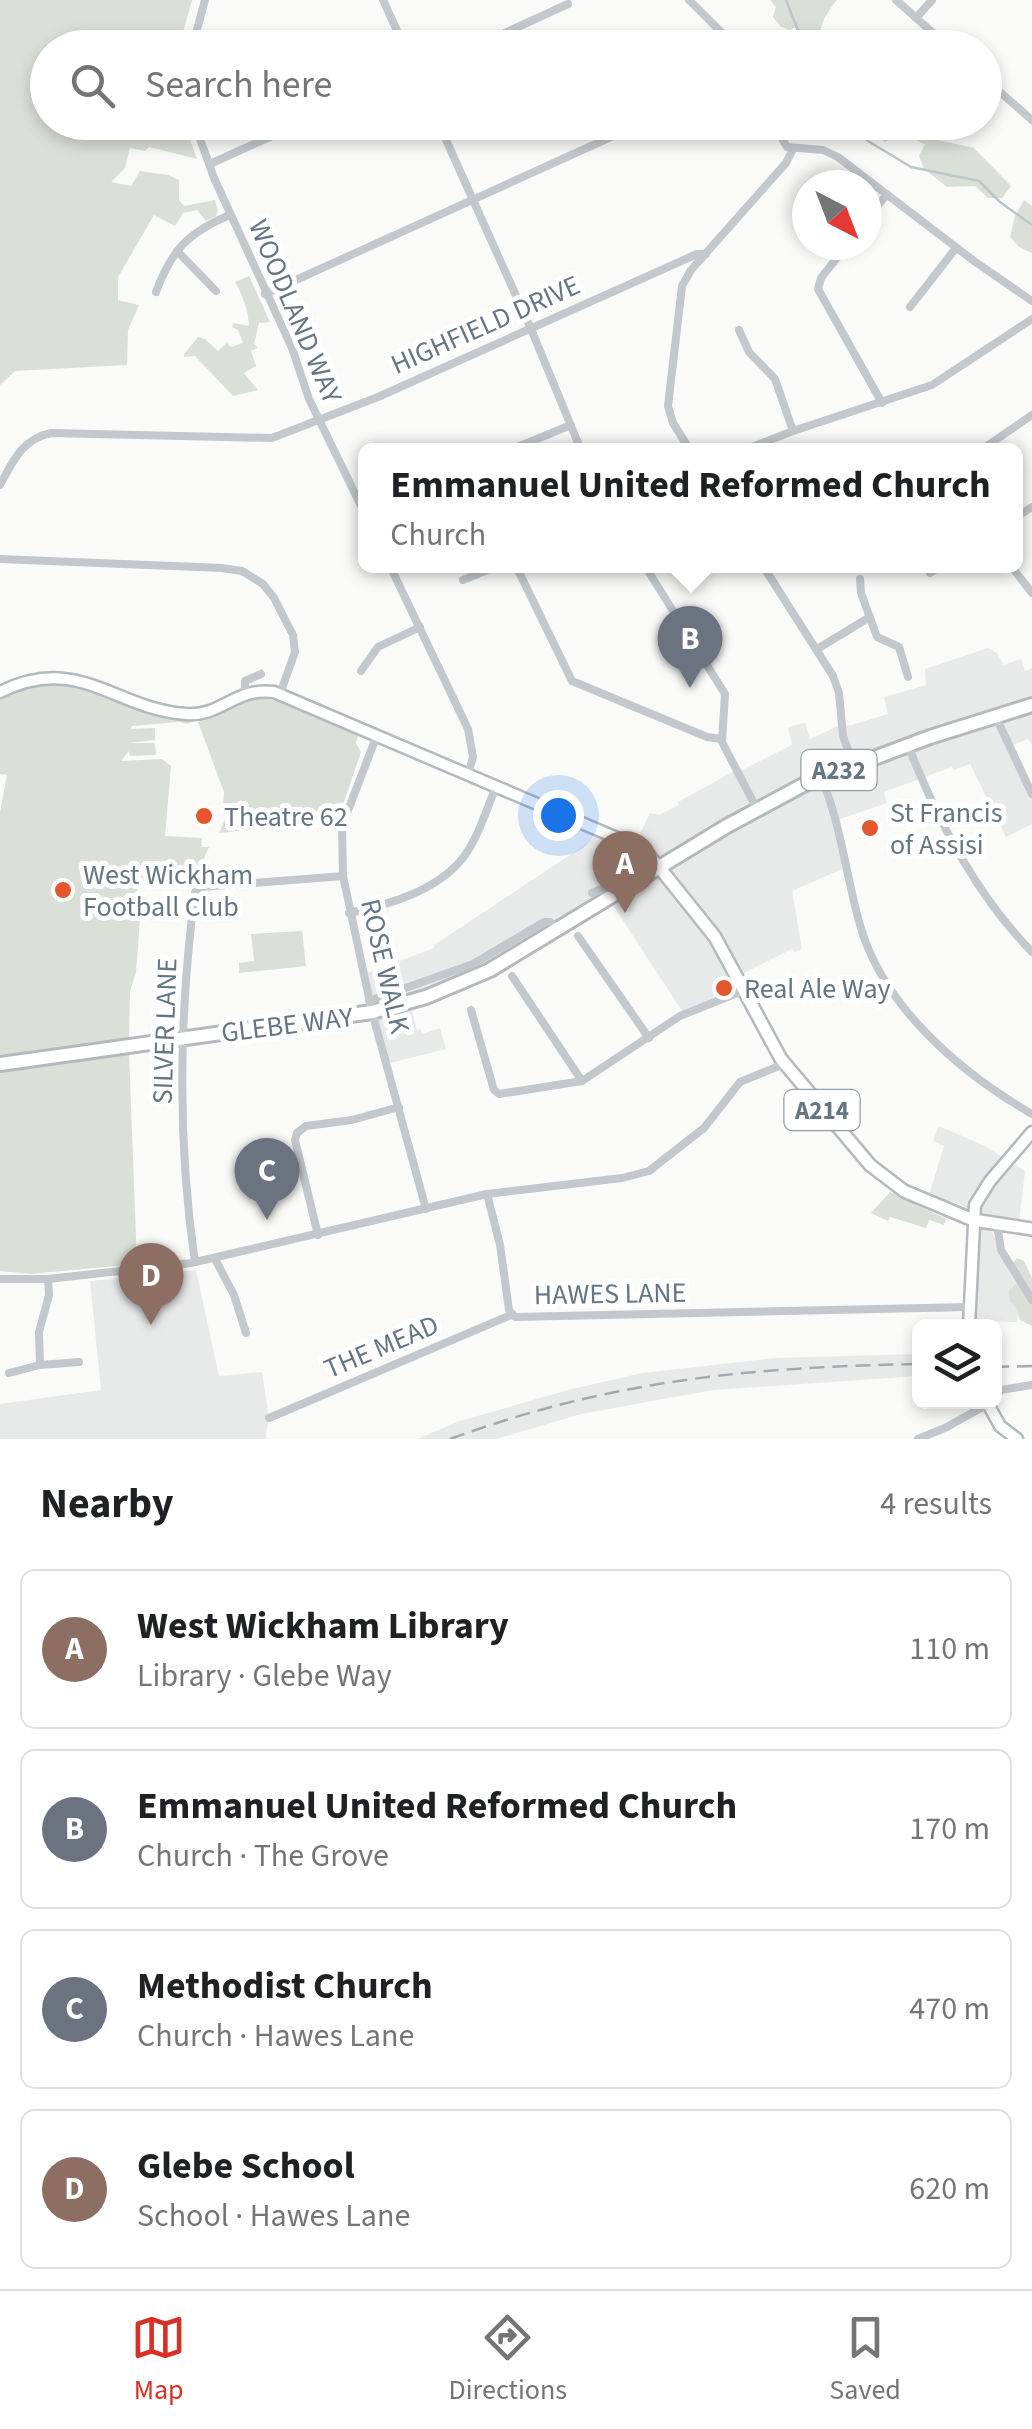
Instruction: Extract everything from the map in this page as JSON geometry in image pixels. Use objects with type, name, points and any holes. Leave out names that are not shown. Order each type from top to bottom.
[{"type":"highway","name":"A232","points":[[660,867],[757,809],[821,777],[1032,705]]},
{"type":"highway","name":"GLEBE WAY","points":[[0,1064],[419,1000],[558,930],[660,867]]},
{"type":"main road","name":"A214","points":[[660,867],[706,923],[784,1064],[860,1156],[883,1177],[921,1199],[974,1220],[1032,1228]]},
{"type":"street","points":[[197,30],[205,0]]},
{"type":"street","points":[[384,0],[397,30]]},
{"type":"street","points":[[689,0],[719,30]]},
{"type":"street","points":[[896,0],[930,30]]},
{"type":"street","points":[[916,18],[932,0]]},
{"type":"street","points":[[511,30],[568,4]]},
{"type":"street","points":[[1002,94],[1032,120]]},
{"type":"street","name":"WOODLAND WAY","points":[[201,140],[230,215],[292,348],[319,421],[358,500]]},
{"type":"street","points":[[210,164],[263,140]]},
{"type":"street","points":[[446,140],[578,443]]},
{"type":"street","points":[[265,294],[604,140]]},
{"type":"street","points":[[782,140],[793,149],[823,150],[857,170],[956,248],[1032,301]]},
{"type":"street","points":[[686,443],[672,421],[668,391],[683,283],[786,163],[793,149]]},
{"type":"street","points":[[882,200],[887,194]]},
{"type":"street","points":[[156,292],[177,251],[197,230],[230,215]]},
{"type":"street","points":[[910,307],[956,248]]},
{"type":"street","points":[[177,251],[216,290]]},
{"type":"street","name":"HIGHFIELD DRIVE","points":[[0,485],[21,449],[37,437],[51,433],[258,440],[319,421],[669,266],[706,254]]},
{"type":"street","points":[[835,260],[821,278],[818,289],[882,402]]},
{"type":"street","points":[[669,266],[683,283]]},
{"type":"street","points":[[198,286],[206,277]]},
{"type":"street","points":[[762,443],[945,378],[1032,319]]},
{"type":"street","points":[[739,330],[749,352],[775,379],[794,430]]},
{"type":"street","points":[[991,443],[1032,415]]},
{"type":"street","points":[[527,443],[571,425]]},
{"type":"street","points":[[0,559],[222,568],[252,576],[271,592],[294,639],[294,656],[280,694]]},
{"type":"street","points":[[393,573],[469,733],[473,760],[468,775]]},
{"type":"street","points":[[463,580],[480,573]]},
{"type":"street","points":[[519,573],[572,681],[706,737],[722,739]]},
{"type":"street","points":[[650,573],[726,694],[722,739],[757,809]]},
{"type":"street","points":[[768,573],[838,688],[843,736],[853,764]]},
{"type":"street","points":[[1016,573],[1032,593]]},
{"type":"street","points":[[860,579],[880,640],[898,646],[908,677]]},
{"type":"street","points":[[817,650],[870,617]]},
{"type":"street","points":[[361,671],[378,648],[420,627]]},
{"type":"street","points":[[245,692],[247,680],[261,674]]},
{"type":"street","points":[[0,692],[28,681],[64,677],[157,708],[189,714],[208,712],[245,692],[280,694],[631,844],[660,867]]},
{"type":"street","points":[[995,715],[1032,794]]},
{"type":"street","name":"ROSE WALK","points":[[377,735],[342,830],[343,876],[370,1006],[426,1209]]},
{"type":"street","points":[[908,745],[966,869],[1032,952]]},
{"type":"street","points":[[821,777],[836,820],[861,930],[887,984],[939,1044],[987,1085],[1032,1114]]},
{"type":"street","points":[[349,913],[416,892],[451,870],[468,849],[496,788]]},
{"type":"street","name":"SILVER LANE","points":[[195,1262],[188,1206],[181,1038],[196,889],[343,876]]},
{"type":"street","points":[[592,893],[602,889],[608,899]]},
{"type":"street","points":[[578,936],[649,1038]]},
{"type":"street","points":[[512,976],[582,1080]]},
{"type":"street","points":[[471,1010],[497,1093],[582,1080],[680,1016],[745,990]]},
{"type":"street","points":[[0,1279],[48,1280],[195,1262],[487,1194],[622,1178],[654,1168],[704,1128],[740,1082],[784,1064]]},
{"type":"street","points":[[318,1235],[296,1144],[297,1132],[306,1126],[352,1120],[399,1107]]},
{"type":"street","points":[[970,1319],[974,1220],[980,1194],[1032,1132]]},
{"type":"street","name":"HAWES LANE","points":[[487,1194],[499,1237],[511,1315],[518,1318],[970,1306]]},
{"type":"street","points":[[997,1224],[1004,1255],[1032,1300]]},
{"type":"street","points":[[215,1258],[234,1295],[246,1333]]},
{"type":"street","points":[[40,1365],[40,1332],[50,1295],[48,1280]]},
{"type":"street","name":"THE MEAD","points":[[268,1418],[511,1315]]},
{"type":"street","points":[[9,1373],[40,1365],[78,1362]]},
{"type":"street","points":[[1002,1391],[1032,1385]]},
{"type":"street","points":[[918,1439],[978,1409]]},
{"type":"street","points":[[991,1409],[1000,1426],[1016,1439]]},
{"type":"street","points":[[998,1439],[1000,1426]]},
{"type":"shaded area","points":[[0,0],[192,0],[184,30],[30,30],[30,140],[190,140],[197,159],[149,147],[145,151],[130,148],[125,168],[111,182],[131,186],[140,171],[168,175],[179,180],[179,200],[184,206],[215,200],[218,211],[206,221],[197,210],[183,213],[175,226],[154,215],[118,277],[118,300],[139,305],[128,330],[127,365],[15,371],[0,385]]},
{"type":"shaded area","points":[[770,0],[837,0],[821,30],[781,27],[773,17],[776,7]]},
{"type":"shaded area","points":[[915,140],[939,140],[974,148],[1011,186],[1002,198],[988,198],[975,186],[947,187],[924,169],[919,156],[925,144]]},
{"type":"shaded area","points":[[1024,200],[1032,206],[1032,253],[1010,237]]},
{"type":"shaded area","points":[[249,276],[270,322],[259,323],[254,344],[258,348],[251,351],[256,366],[244,373],[258,390],[233,396],[195,356],[184,354],[198,337],[218,351],[227,343],[231,347],[243,343],[238,330],[232,327],[233,323],[249,326],[245,303],[235,282]]},
{"type":"shaded area","points":[[988,648],[997,653],[1004,665],[1021,659],[1025,671],[1032,668],[1032,745],[1028,739],[1008,747],[1032,794],[1032,824],[1006,837],[970,764],[884,792],[887,803],[837,820],[847,867],[792,891],[802,949],[792,949],[738,976],[745,990],[684,1014],[609,899],[533,945],[410,1003],[417,1030],[422,1034],[440,1028],[446,1049],[386,1064],[362,975],[434,948],[600,831],[634,846],[650,813],[659,815],[736,770],[792,745],[788,727],[805,723],[810,739],[838,726],[888,714],[884,697],[926,685],[925,669]]},
{"type":"shaded area","name":"West Wickham Football Club","points":[[70,682],[194,720],[188,724],[132,726],[131,729],[155,728],[155,740],[129,743],[155,743],[156,755],[130,756],[129,751],[121,761],[162,759],[171,766],[165,836],[202,838],[201,847],[209,847],[194,881],[141,881],[137,891],[141,906],[136,972],[130,991],[129,1038],[0,1058],[0,812],[7,775],[0,774],[0,698],[40,683]]},
{"type":"shaded area","points":[[262,698],[358,735],[356,743],[361,752],[337,822],[219,833],[230,809],[223,807],[224,792],[198,722]]},
{"type":"shaded area","points":[[302,931],[306,966],[239,973],[239,963],[254,961],[251,934]]},
{"type":"shaded area","points":[[129,1052],[137,1264],[31,1274],[0,1271],[0,1073]]},
{"type":"shaded area","points":[[939,1126],[985,1146],[1025,1171],[1019,1223],[994,1219],[992,1233],[1020,1288],[1017,1322],[974,1319],[980,1233],[962,1205],[929,1195],[944,1146],[933,1141]]},
{"type":"shaded area","points":[[890,1192],[946,1219],[944,1225],[929,1220],[926,1228],[890,1217],[888,1221],[871,1213]]},
{"type":"shaded area","points":[[1017,1258],[1024,1261],[1032,1278],[1032,1326],[1020,1320],[1010,1302],[1009,1290],[1021,1280],[1013,1263]]},
{"type":"shaded area","points":[[196,1270],[219,1376],[262,1372],[269,1418],[265,1439],[0,1439],[0,1404],[101,1390],[90,1281]]},
{"type":"shaded area","points":[[912,1354],[912,1376],[713,1390],[581,1414],[496,1439],[417,1439],[460,1421],[642,1373],[774,1358]]},
{"type":"waterway","points":[[786,0],[798,30]]},
{"type":"waterway","points":[[867,140],[911,167],[979,181],[1032,225]]},
{"type":"railway","points":[[450,1439],[567,1403],[682,1380],[797,1369],[912,1364]]},
{"type":"railway","points":[[1002,1367],[1032,1366]]},
{"type":"place","name":"Emmanuel United Reformed Church","points":[[690,688]]},
{"type":"place","name":"Theatre 62","points":[[204,816]]},
{"type":"place","name":"St Francis of Assisi","points":[[870,828]]},
{"type":"place","name":"West Wickham Football Club","points":[[63,890]]},
{"type":"place","name":"West Wickham Library","points":[[625,913]]},
{"type":"place","name":"Real Ale Way","points":[[724,988]]},
{"type":"place","name":"Methodist Church","points":[[267,1220]]},
{"type":"place","name":"Glebe School","points":[[151,1325]]}]
